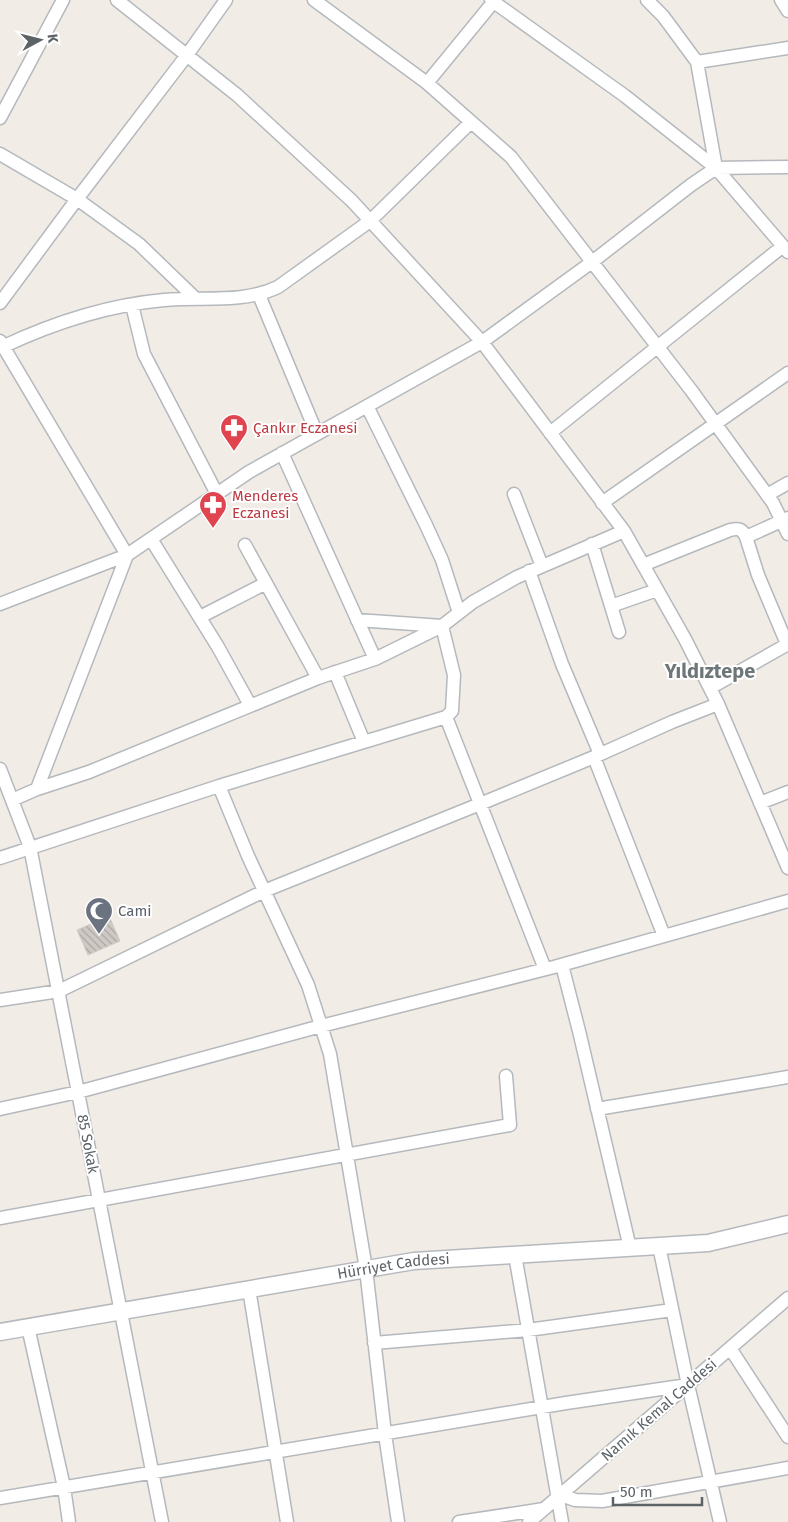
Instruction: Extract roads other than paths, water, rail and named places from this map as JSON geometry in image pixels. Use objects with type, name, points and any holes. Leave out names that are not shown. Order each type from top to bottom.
[{"type":"street","points":[[0,118],[63,0]]},
{"type":"street","points":[[116,0],[237,95],[352,201],[482,342],[624,531],[685,639],[718,704],[788,868]]},
{"type":"street","points":[[0,303],[187,55],[226,0]]},
{"type":"street","points":[[314,0],[427,83],[511,157],[656,346],[785,519],[788,534]]},
{"type":"street","points":[[647,0],[663,16],[697,62],[716,168]]},
{"type":"street","points":[[781,0],[788,11]]},
{"type":"street","points":[[427,83],[493,1],[625,96],[716,168],[785,249],[656,346],[550,433]]},
{"type":"street","points":[[697,62],[788,48]]},
{"type":"street","points":[[127,555],[1,344],[61,322],[132,305],[164,300],[238,298],[259,295],[278,287],[370,221],[471,122]]},
{"type":"street","points":[[0,154],[77,199],[139,244],[196,298]]},
{"type":"street","points":[[0,604],[127,555],[249,472],[482,342],[716,168],[788,167]]},
{"type":"street","points":[[259,295],[317,434]]},
{"type":"street","points":[[132,305],[138,336],[144,354],[216,494]]},
{"type":"street","points":[[602,503],[788,373]]},
{"type":"street","points":[[367,406],[442,560],[459,613]]},
{"type":"street","points":[[282,453],[375,659]]},
{"type":"street","points":[[767,495],[788,484]]},
{"type":"street","points":[[514,494],[542,566]]},
{"type":"street","points":[[746,537],[785,519]]},
{"type":"street","points":[[643,565],[730,530],[738,528],[742,530],[746,537],[758,575],[788,644],[710,688]]},
{"type":"street","points":[[12,800],[37,789],[89,772],[318,678],[375,659],[442,626],[473,602],[517,577],[624,531]]},
{"type":"street","points":[[150,538],[218,647],[250,705]]},
{"type":"street","points":[[592,544],[619,632]]},
{"type":"street","points":[[245,545],[318,678]]},
{"type":"street","points":[[37,789],[127,555]]},
{"type":"street","points":[[529,571],[664,936]]},
{"type":"street","points":[[200,618],[266,583]]},
{"type":"street","points":[[611,606],[657,590]]},
{"type":"street","points":[[357,620],[442,626]]},
{"type":"street","points":[[0,858],[218,786],[446,717],[452,711],[454,675],[442,626]]},
{"type":"street","points":[[335,672],[364,742]]},
{"type":"street","points":[[0,1000],[59,991],[264,891],[597,756],[672,722],[718,704]]},
{"type":"street","points":[[446,717],[545,969]]},
{"type":"street","name":"85 Sokak","points":[[0,770],[30,847],[162,1522]]},
{"type":"street","points":[[218,786],[308,985],[330,1054],[366,1269],[384,1434],[398,1522]]},
{"type":"street","points":[[760,803],[788,792]]},
{"type":"street","points":[[0,1109],[78,1092],[321,1026],[562,965],[788,901]]},
{"type":"street","points":[[562,965],[630,1248]]},
{"type":"street","points":[[0,1218],[510,1125],[506,1076]]},
{"type":"street","points":[[597,1109],[788,1077]]},
{"type":"street","name":"Hürriyet Caddesi","points":[[0,1332],[414,1261],[708,1243],[788,1224]]},
{"type":"street","points":[[659,1246],[688,1385],[720,1522]]},
{"type":"street","points":[[515,1255],[559,1496],[562,1522]]},
{"type":"street","points":[[249,1289],[287,1522]]},
{"type":"street","name":"Namık Kemal Caddesi","points":[[529,1522],[787,1301]]},
{"type":"street","points":[[374,1343],[528,1330],[672,1310]]},
{"type":"street","points":[[28,1327],[64,1487],[69,1522]]},
{"type":"street","points":[[730,1348],[788,1437]]},
{"type":"street","points":[[0,1498],[542,1407],[688,1385]]},
{"type":"street","points":[[559,1496],[575,1500],[602,1501],[788,1468]]},
{"type":"street","points":[[459,1522],[544,1509]]},
{"type":"place","name":"Çankır Eczanesi","points":[[234,452]]},
{"type":"place","name":"Menderes Eczanesi","points":[[213,529]]},
{"type":"place","name":"Cami","points":[[99,935]]},
{"type":"district","name":"Yıldıztepe","points":[[710,671]]}]
